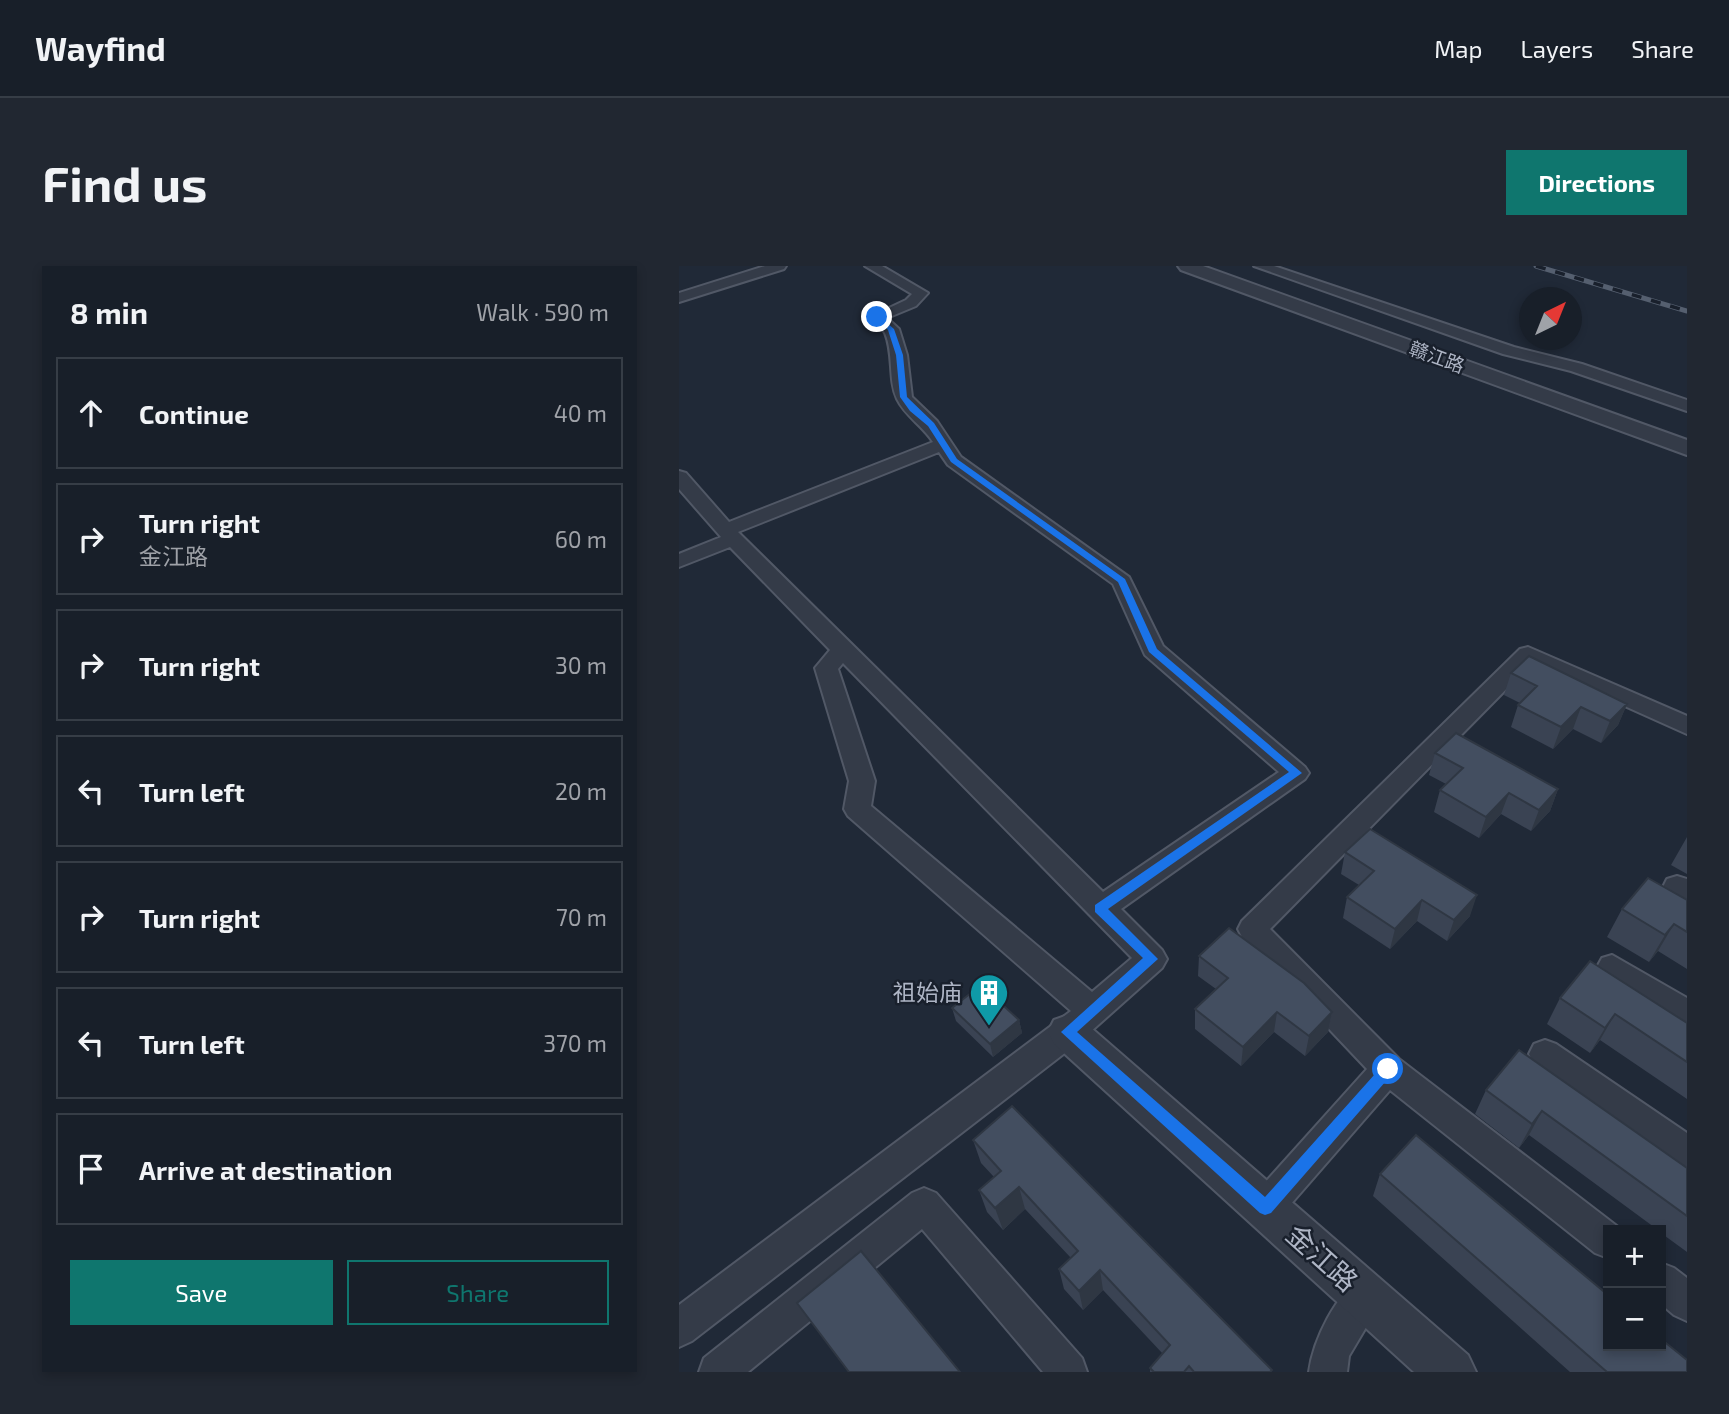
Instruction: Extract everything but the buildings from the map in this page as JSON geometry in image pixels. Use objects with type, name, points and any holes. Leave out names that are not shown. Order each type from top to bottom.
[{"type":"street","points":[[679,298],[779,266]]},
{"type":"street","points":[[872,266],[921,293],[911,303],[877,317],[891,329],[904,397],[912,409],[931,425],[954,461],[1122,581],[1153,650],[1296,773],[1100,909]]},
{"type":"street","name":"赣江路","points":[[1187,266],[1687,448]]},
{"type":"street","points":[[1261,266],[1509,351],[1576,367],[1687,406]]},
{"type":"street","points":[[679,561],[730,535],[943,444]]},
{"type":"street","points":[[679,477],[730,535],[1152,959],[1080,1022],[679,1328]]},
{"type":"street","points":[[843,650],[826,668],[862,781],[857,809],[1080,1022]]},
{"type":"street","points":[[1603,1236],[1388,1069],[1252,929],[1528,654],[1687,726]]},
{"type":"street","points":[[1612,967],[1687,1014]]},
{"type":"street","name":"金江路","points":[[1080,1022],[1265,1208],[1451,1372]]},
{"type":"street","points":[[1545,1054],[1687,1153]]},
{"type":"street","points":[[1265,1208],[1388,1069]]},
{"type":"street","points":[[718,1372],[923,1205],[1068,1372]]},
{"type":"street","points":[[1666,1285],[1687,1301]]},
{"type":"street","points":[[1328,1372],[1331,1350],[1366,1297]]},
{"type":"railway","points":[[1536,266],[1687,311]]},
{"type":"place","name":"祖始庙","points":[[989,1027]]},
{"type":"route","points":[[877,317],[891,329],[899,355],[904,397],[912,409],[931,425],[954,461],[1122,581],[1153,650],[1169,667],[1296,773],[1100,909],[1152,959],[1068,1032],[1265,1208],[1388,1069]]}]
